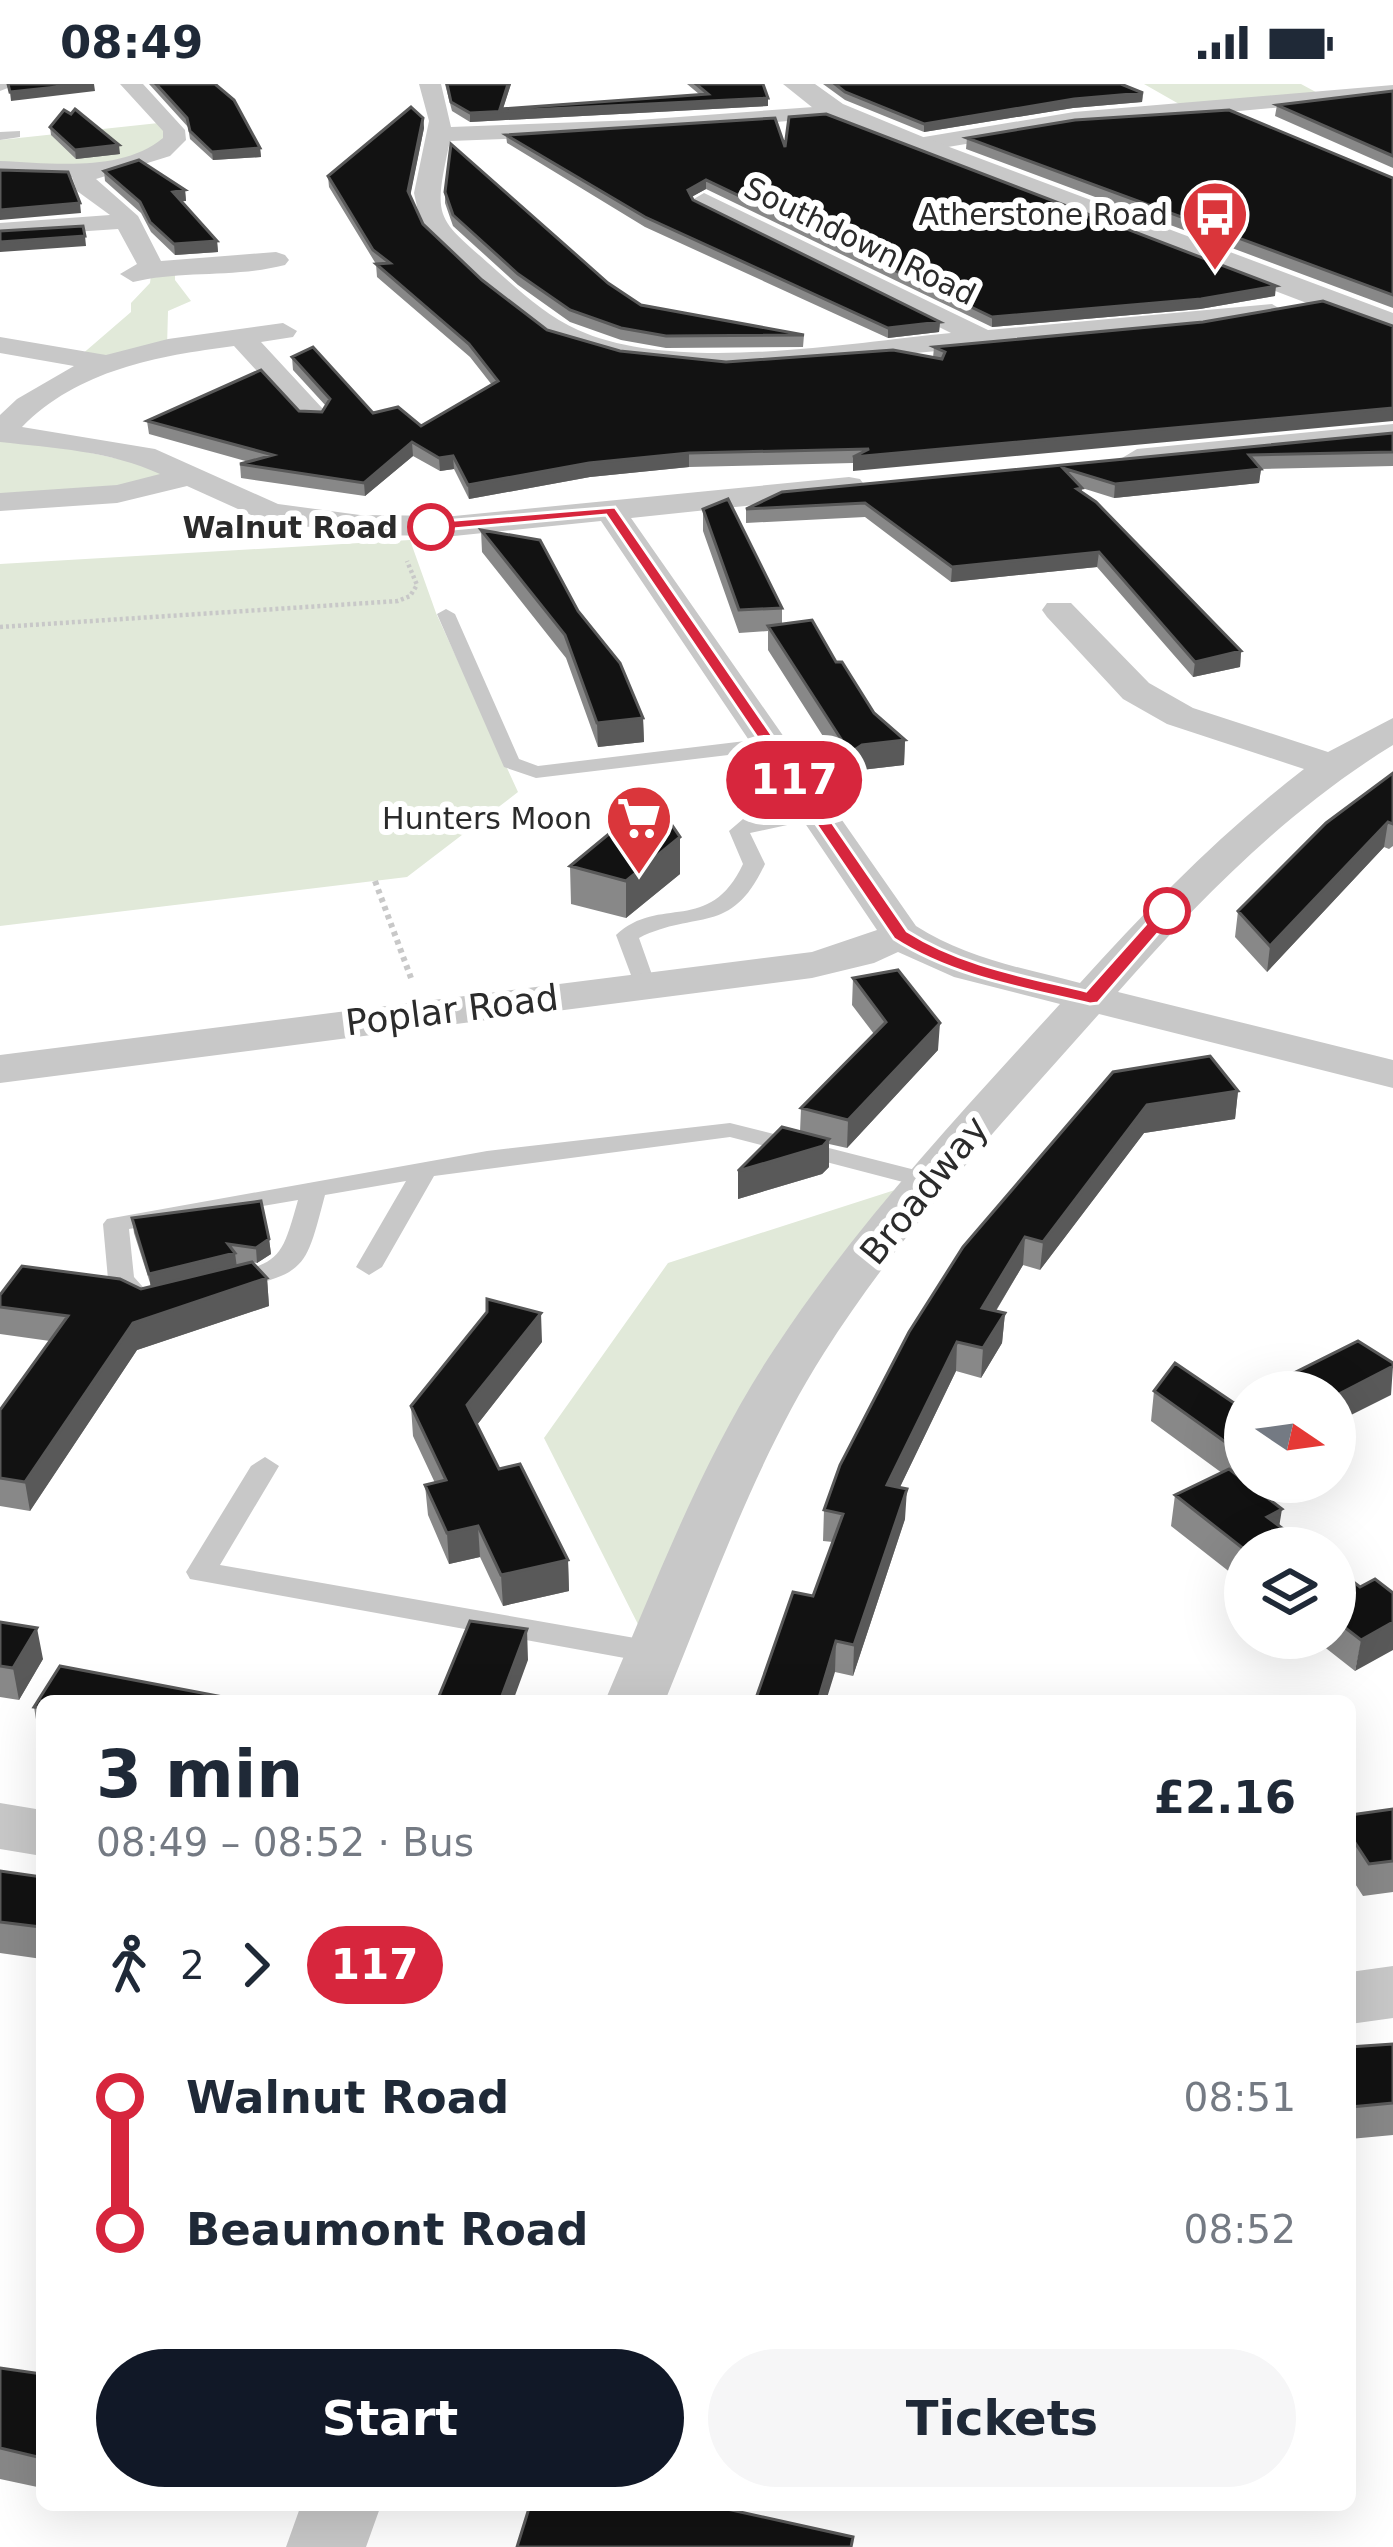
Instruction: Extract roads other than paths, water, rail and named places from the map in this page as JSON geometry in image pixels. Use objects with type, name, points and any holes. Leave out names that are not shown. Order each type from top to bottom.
[{"type":"street","points":[[0,168],[91,171],[162,151],[175,140],[174,130],[131,84]]},
{"type":"street","points":[[430,84],[442,134],[426,191],[428,216],[451,245],[524,308],[573,339],[579,355],[603,370],[635,373],[706,359],[790,358],[1211,321],[1326,300]]},
{"type":"street","points":[[796,84],[833,110],[918,145],[1393,326]]},
{"type":"street","points":[[1301,84],[1324,97]]},
{"type":"street","points":[[918,145],[1054,122],[1393,91]]},
{"type":"street","points":[[1158,92],[1186,107]]},
{"type":"street","points":[[1221,105],[1260,124]]},
{"type":"street","points":[[442,134],[659,126],[833,110]]},
{"type":"street","points":[[91,171],[85,177],[86,186],[118,207],[129,221],[143,270],[276,260]]},
{"type":"street","name":"Southdown Road","points":[[704,200],[987,340]]},
{"type":"street","points":[[0,230],[129,221]]},
{"type":"street","points":[[0,433],[18,411],[106,363],[283,331]]},
{"type":"street","points":[[242,337],[314,419]]},
{"type":"street","points":[[0,345],[106,363]]},
{"type":"street","points":[[0,433],[144,455],[271,512],[406,528],[871,484]]},
{"type":"street","points":[[1108,461],[1393,433]]},
{"type":"street","points":[[0,502],[117,494],[192,475]]},
{"type":"street","points":[[610,510],[901,935],[928,953],[969,968],[1393,1074]]},
{"type":"street","points":[[1059,610],[1136,691],[1180,716],[1333,766]]},
{"type":"street","name":"Broadway","points":[[637,1695],[719,1502],[798,1352],[926,1180],[1173,905],[1262,821],[1333,766],[1393,729]]},
{"type":"street","name":"Poplar Road","points":[[0,1069],[812,965],[860,954],[901,935]]},
{"type":"street","points":[[0,1826],[36,1832]]},
{"type":"street","points":[[1356,1997],[1393,1992]]},
{"type":"street","points":[[326,2547],[339,2511]]},
{"type":"lane","points":[[0,136],[16,134]]},
{"type":"lane","points":[[446,614],[511,763],[518,768],[536,772],[770,744]]},
{"type":"lane","points":[[645,986],[627,935],[639,928],[718,912],[745,889],[754,864],[739,831],[750,823],[817,813]]},
{"type":"lane","points":[[165,1299],[144,1304],[121,1279],[116,1224],[487,1159],[730,1130],[926,1180]]},
{"type":"lane","points":[[370,1267],[424,1172]]},
{"type":"lane","points":[[207,1288],[269,1273],[296,1254],[313,1191]]},
{"type":"lane","points":[[266,1466],[201,1572],[652,1652]]},
{"type":"place","name":"Atherstone Road","points":[[1215,273]]},
{"type":"place","name":"Walnut Road","points":[[431,527]]},
{"type":"place","name":"Hunters Moon","points":[[639,877]]}]
